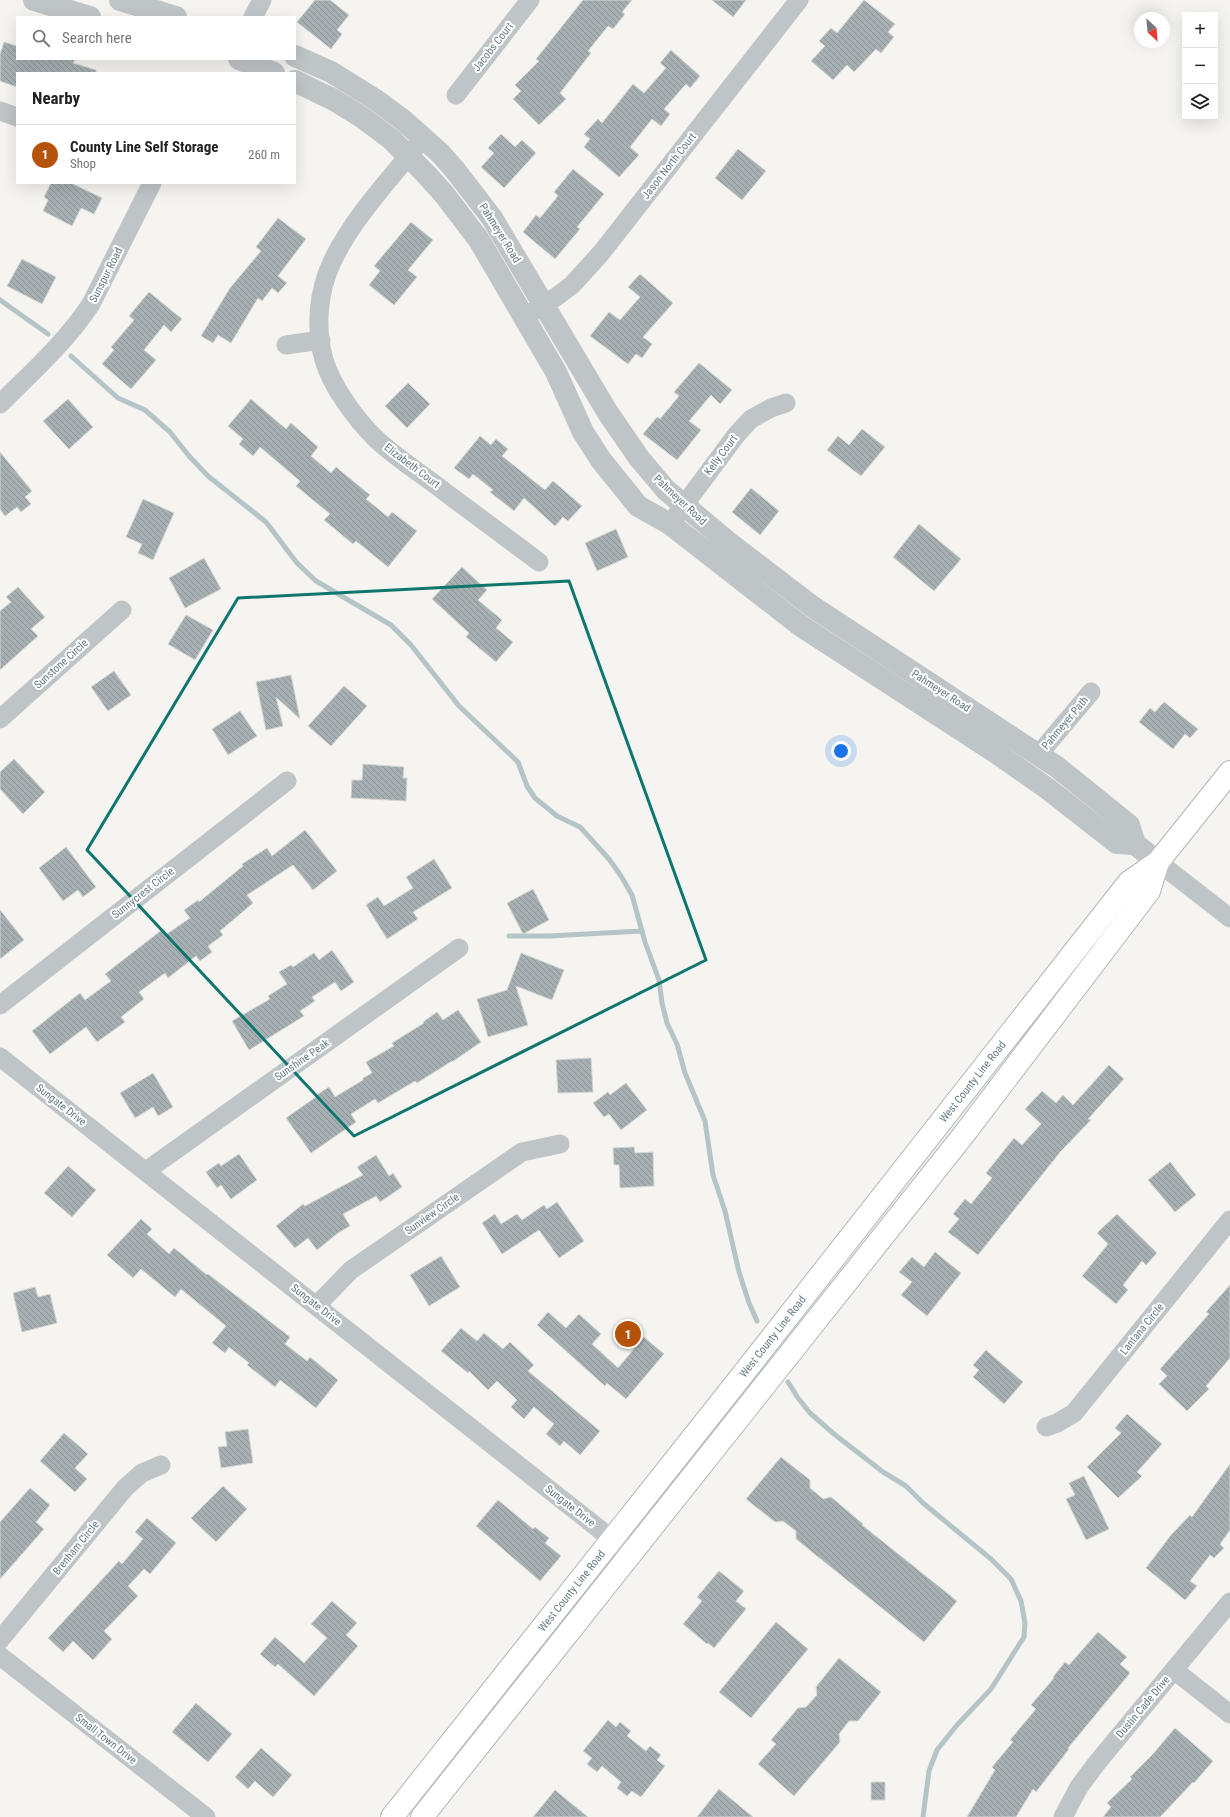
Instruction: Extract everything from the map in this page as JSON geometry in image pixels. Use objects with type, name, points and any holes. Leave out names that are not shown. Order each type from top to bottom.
[{"type":"main road","name":"West County Line Road","points":[[392,1817],[732,1388],[1129,882],[1158,862],[1230,772]]},
{"type":"main road","name":"West County Line Road","points":[[422,1817],[965,1133],[1149,890],[1158,862]]},
{"type":"main road","points":[[732,1388],[751,1402]]},
{"type":"street","points":[[34,0],[87,16]]},
{"type":"street","points":[[120,0],[173,16]]},
{"type":"street","points":[[254,16],[262,0]]},
{"type":"street","name":"Jacobs Court","points":[[456,95],[530,0]]},
{"type":"street","name":"Jason North Court","points":[[524,317],[543,306],[572,285],[601,253],[799,0]]},
{"type":"street","name":"Pahmeyer Road","points":[[296,56],[331,72],[403,120],[441,154],[474,192],[495,223],[543,306],[624,438],[666,490],[745,556],[813,607],[1038,754],[1129,825],[1135,844],[1117,843],[1048,789],[995,752],[801,626],[670,524],[638,506],[601,460],[583,432],[556,372],[479,240],[462,215],[430,178],[391,139],[363,118],[315,90],[296,81]]},
{"type":"street","points":[[241,60],[271,72]]},
{"type":"street","points":[[0,111],[16,117]]},
{"type":"street","name":"Elizabeth Court","points":[[423,138],[374,199],[343,241],[331,263],[323,288],[320,307],[321,340],[324,360],[336,384],[353,412],[376,439],[540,562]]},
{"type":"street","name":"Sunspur Road","points":[[0,404],[67,337],[91,304],[151,184]]},
{"type":"street","points":[[286,345],[321,340]]},
{"type":"street","name":"Kelly Court","points":[[670,524],[737,434],[751,419],[770,408],[786,403]]},
{"type":"street","name":"Sunstone Circle","points":[[0,720],[122,610]]},
{"type":"street","name":"Pahmeyer Path","points":[[1038,754],[1091,692]]},
{"type":"street","name":"Sunnycrest Circle","points":[[0,1005],[287,781]]},
{"type":"street","points":[[1135,844],[1230,918]]},
{"type":"street","name":"Sunshine Peak","points":[[146,1171],[459,948]]},
{"type":"street","name":"Sungate Drive","points":[[0,1057],[317,1305],[631,1554]]},
{"type":"street","name":"Sunview Circle","points":[[317,1305],[351,1270],[522,1152],[560,1144]]},
{"type":"street","name":"Lantana Circle","points":[[1046,1427],[1057,1423],[1074,1413],[1230,1220]]},
{"type":"street","name":"Brenham Circle","points":[[0,1640],[125,1488],[142,1473],[161,1465]]},
{"type":"street","name":"Dustin Cade Drive","points":[[1063,1817],[1079,1787],[1096,1764],[1230,1602]]},
{"type":"street","name":"Small Town Drive","points":[[2,1661],[206,1817]]},
{"type":"street","points":[[1174,1670],[1230,1714]]},
{"type":"highlighted area","points":[[569,581],[706,960],[354,1136],[87,850],[238,598]]},
{"type":"building","points":[[315,0],[330,0],[349,15],[337,30],[342,34],[331,49],[297,22]]},
{"type":"building","points":[[583,0],[632,0],[622,12],[625,14],[613,29],[608,26],[588,51],[591,53],[560,93],[566,99],[539,125],[513,99],[521,91],[515,85],[539,61],[536,59]]},
{"type":"building","points":[[712,0],[746,0],[733,17]]},
{"type":"building","points":[[864,0],[895,24],[888,32],[894,37],[881,53],[876,49],[854,72],[847,65],[833,80],[811,61],[825,46],[819,41],[831,28],[837,33]]},
{"type":"building","points":[[4,42],[16,46],[16,60],[74,60],[73,63],[96,70],[96,72],[16,72],[16,87],[0,81],[0,54]]},
{"type":"building","points":[[671,50],[700,76],[690,88],[686,84],[664,109],[670,114],[661,126],[652,119],[630,147],[639,155],[619,177],[584,147],[590,139],[584,134],[598,119],[602,123],[633,84],[644,93],[666,68],[660,63]]},
{"type":"building","points":[[501,134],[515,147],[522,140],[536,153],[504,188],[481,167],[494,153],[488,148]]},
{"type":"building","points":[[738,149],[766,171],[742,200],[715,178]]},
{"type":"building","points":[[573,169],[604,194],[577,227],[580,229],[555,259],[523,232],[536,215],[540,218],[558,196],[554,192]]},
{"type":"building","points":[[50,184],[73,184],[102,198],[94,214],[81,208],[72,226],[43,211],[48,200],[44,197]]},
{"type":"building","points":[[278,218],[306,239],[278,276],[287,283],[278,293],[272,288],[262,301],[258,298],[231,343],[218,335],[213,343],[201,336],[230,288],[261,251],[256,247]]},
{"type":"building","points":[[411,222],[433,240],[408,270],[417,277],[394,305],[369,285],[380,271],[374,266]]},
{"type":"building","points":[[22,259],[56,277],[42,304],[7,286]]},
{"type":"building","points":[[640,274],[673,303],[643,337],[652,344],[642,358],[636,354],[628,364],[590,336],[609,312],[620,320],[640,297],[628,287]]},
{"type":"building","points":[[149,292],[182,319],[171,332],[164,325],[144,350],[156,360],[131,389],[102,364],[114,350],[111,347],[134,320],[129,316]]},
{"type":"building","points":[[699,363],[732,390],[720,404],[711,395],[689,421],[701,430],[677,460],[643,434],[657,417],[660,419],[679,396],[674,392]]},
{"type":"building","points":[[408,383],[430,404],[407,428],[385,406]]},
{"type":"building","points":[[68,399],[93,427],[69,449],[43,421]]},
{"type":"building","points":[[251,399],[286,429],[291,423],[318,447],[311,456],[331,473],[336,467],[370,495],[366,499],[388,517],[392,512],[417,531],[388,567],[356,541],[353,544],[324,520],[330,514],[296,486],[300,481],[260,447],[253,456],[239,444],[243,439],[228,426]]},
{"type":"building","points":[[862,429],[885,447],[861,476],[827,450],[838,436],[849,445]]},
{"type":"building","points":[[480,436],[491,445],[496,439],[508,449],[502,456],[545,490],[553,481],[582,506],[568,521],[563,517],[555,526],[524,498],[514,511],[490,492],[493,490],[473,474],[469,479],[454,468]]},
{"type":"building","points":[[0,452],[32,491],[25,497],[31,504],[21,512],[17,507],[5,516],[0,509]]},
{"type":"building","points":[[751,488],[779,511],[760,535],[732,512]]},
{"type":"building","points":[[143,499],[174,513],[153,560],[138,553],[142,544],[126,537]]},
{"type":"building","points":[[919,524],[961,559],[934,591],[893,557]]},
{"type":"building","points":[[616,529],[628,557],[597,571],[585,543]]},
{"type":"building","points":[[204,558],[221,589],[185,608],[169,578]]},
{"type":"building","points":[[462,567],[487,590],[478,600],[502,620],[496,628],[513,642],[496,662],[466,637],[469,633],[432,599]]},
{"type":"building","points":[[18,587],[45,617],[31,629],[38,636],[0,670],[0,611],[11,602],[6,597]]},
{"type":"building","points":[[186,615],[213,630],[195,660],[168,644]]},
{"type":"building","points":[[114,671],[131,695],[108,711],[91,687]]},
{"type":"building","points":[[291,675],[300,719],[276,697],[283,726],[266,730],[256,682]]},
{"type":"building","points":[[344,686],[367,706],[331,746],[308,726]]},
{"type":"building","points":[[1164,702],[1198,729],[1190,738],[1185,734],[1173,749],[1139,722],[1150,708],[1155,712]]},
{"type":"building","points":[[240,711],[257,736],[228,755],[212,729]]},
{"type":"building","points":[[14,759],[45,792],[23,814],[0,789],[0,772]]},
{"type":"building","points":[[363,764],[404,767],[403,778],[407,778],[406,801],[351,798],[352,780],[362,780]]},
{"type":"building","points":[[305,830],[337,871],[313,890],[293,865],[247,895],[253,903],[220,931],[223,935],[208,946],[212,952],[200,961],[196,956],[168,978],[165,973],[139,992],[144,999],[121,1017],[125,1022],[97,1042],[86,1027],[50,1054],[32,1031],[80,993],[85,1000],[111,981],[105,974],[163,929],[167,934],[190,918],[184,910],[198,900],[199,902],[243,866],[242,864],[267,848],[272,856]]},
{"type":"building","points":[[66,847],[96,887],[83,897],[78,890],[63,901],[39,868]]},
{"type":"building","points":[[434,859],[452,888],[413,912],[418,919],[387,939],[366,905],[378,897],[384,906],[413,888],[406,877]]},
{"type":"building","points":[[533,889],[549,920],[523,934],[507,903]]},
{"type":"building","points":[[0,910],[24,940],[0,959]]},
{"type":"building","points":[[332,950],[354,982],[341,991],[335,982],[312,997],[315,1001],[300,1011],[304,1016],[249,1050],[232,1021],[270,999],[268,996],[287,984],[279,972],[291,965],[293,967],[314,953],[319,960]]},
{"type":"building","points":[[521,953],[564,970],[552,1000],[516,986],[528,1025],[488,1037],[477,999],[507,990]]},
{"type":"building","points":[[458,1010],[481,1042],[417,1083],[415,1081],[378,1103],[375,1099],[351,1114],[356,1122],[311,1153],[286,1118],[329,1087],[335,1097],[363,1080],[363,1078],[372,1073],[366,1062],[394,1046],[392,1043],[424,1023],[423,1022],[437,1012],[443,1020]]},
{"type":"building","points":[[591,1058],[593,1092],[558,1093],[556,1060]]},
{"type":"building","points":[[1109,1065],[1124,1079],[1088,1119],[1091,1120],[1061,1151],[978,1255],[948,1232],[959,1219],[953,1214],[965,1199],[971,1204],[992,1178],[986,1173],[1014,1138],[1022,1145],[1041,1124],[1025,1109],[1042,1091],[1056,1103],[1063,1095],[1073,1105]]},
{"type":"building","points":[[153,1073],[173,1107],[158,1116],[153,1107],[135,1118],[120,1093]]},
{"type":"building","points":[[626,1083],[647,1110],[621,1130],[609,1114],[604,1117],[593,1103],[608,1092],[610,1095]]},
{"type":"building","points":[[634,1147],[635,1153],[653,1152],[654,1186],[620,1188],[619,1165],[614,1165],[613,1148]]},
{"type":"building","points":[[239,1154],[257,1180],[231,1199],[221,1185],[217,1188],[206,1172],[219,1163],[221,1166]]},
{"type":"building","points":[[376,1155],[389,1176],[393,1173],[402,1187],[380,1202],[376,1196],[343,1214],[350,1226],[338,1233],[317,1250],[308,1238],[295,1248],[276,1226],[303,1204],[305,1206],[363,1175],[357,1167]]},
{"type":"building","points":[[1170,1162],[1196,1195],[1175,1212],[1148,1180]]},
{"type":"building","points":[[68,1166],[96,1190],[72,1217],[44,1193]]},
{"type":"building","points":[[557,1202],[584,1241],[559,1258],[539,1230],[502,1254],[482,1223],[495,1214],[501,1224],[517,1214],[522,1220],[544,1205],[547,1209]]},
{"type":"building","points":[[1117,1214],[1157,1253],[1146,1265],[1142,1261],[1123,1285],[1128,1290],[1116,1304],[1082,1276],[1108,1244],[1097,1233]]},
{"type":"building","points":[[141,1219],[152,1229],[147,1234],[169,1254],[174,1248],[207,1275],[208,1274],[290,1337],[285,1344],[307,1361],[310,1357],[338,1380],[316,1408],[280,1380],[275,1387],[247,1365],[249,1363],[229,1347],[225,1353],[212,1343],[226,1326],[181,1289],[175,1297],[141,1269],[133,1278],[107,1255]]},
{"type":"building","points":[[935,1252],[961,1273],[927,1316],[901,1295],[912,1282],[899,1272],[912,1257],[924,1267]]},
{"type":"building","points":[[441,1256],[460,1287],[429,1306],[410,1275]]},
{"type":"building","points":[[1230,1285],[1230,1358],[1206,1386],[1209,1389],[1187,1411],[1159,1384],[1167,1376],[1160,1369],[1209,1314],[1206,1312]]},
{"type":"building","points":[[35,1287],[38,1297],[50,1294],[57,1323],[22,1332],[13,1293]]},
{"type":"building","points":[[548,1312],[566,1328],[579,1314],[601,1334],[592,1344],[618,1368],[644,1337],[664,1354],[626,1399],[607,1383],[605,1386],[537,1325]]},
{"type":"building","points":[[461,1328],[477,1341],[484,1333],[503,1349],[510,1342],[534,1365],[528,1371],[600,1431],[580,1455],[564,1441],[560,1446],[546,1434],[554,1424],[534,1407],[524,1419],[511,1407],[517,1400],[497,1381],[488,1390],[469,1371],[468,1373],[441,1351]]},
{"type":"building","points":[[986,1350],[1023,1382],[1004,1404],[973,1377],[979,1370],[973,1365]]},
{"type":"building","points":[[1127,1414],[1162,1444],[1137,1472],[1142,1476],[1118,1498],[1087,1467],[1121,1433],[1115,1428]]},
{"type":"building","points":[[248,1429],[253,1463],[221,1468],[218,1447],[227,1446],[225,1432]]},
{"type":"building","points":[[64,1433],[88,1454],[75,1468],[87,1479],[75,1492],[40,1461]]},
{"type":"building","points":[[781,1457],[810,1480],[810,1488],[823,1499],[831,1497],[863,1524],[862,1525],[957,1601],[924,1642],[796,1539],[796,1531],[783,1521],[775,1522],[746,1499]]},
{"type":"building","points":[[1230,1464],[1230,1530],[1220,1544],[1224,1548],[1214,1558],[1210,1555],[1190,1581],[1197,1586],[1185,1600],[1146,1568],[1171,1535],[1190,1515],[1192,1517]]},
{"type":"building","points":[[1084,1476],[1109,1529],[1086,1540],[1066,1499],[1075,1495],[1069,1483]]},
{"type":"building","points":[[223,1486],[247,1509],[216,1542],[191,1518]]},
{"type":"building","points":[[30,1488],[50,1505],[36,1522],[44,1529],[0,1579],[0,1522]]},
{"type":"building","points":[[498,1500],[533,1529],[535,1527],[549,1538],[545,1543],[561,1556],[540,1581],[476,1526]]},
{"type":"building","points":[[147,1518],[176,1543],[150,1574],[144,1569],[128,1586],[138,1596],[104,1631],[112,1639],[93,1660],[73,1641],[63,1652],[48,1638],[119,1561],[122,1564],[143,1539],[135,1532]]},
{"type":"building","points":[[719,1571],[744,1591],[736,1601],[746,1609],[714,1648],[683,1624],[702,1601],[697,1597]]},
{"type":"building","points":[[332,1601],[357,1623],[346,1635],[358,1646],[314,1696],[278,1664],[275,1667],[260,1654],[275,1637],[304,1663],[327,1638],[311,1624]]},
{"type":"building","points":[[776,1622],[808,1649],[751,1718],[719,1692]]},
{"type":"building","points":[[1098,1632],[1127,1657],[1120,1664],[1130,1673],[1068,1748],[1069,1749],[1036,1792],[1033,1789],[1016,1817],[967,1817],[995,1770],[992,1767],[1013,1742],[1010,1740],[1036,1709],[1031,1705],[1054,1678],[1053,1677],[1065,1662],[1069,1665]]},
{"type":"building","points":[[839,1658],[881,1692],[858,1721],[849,1721],[839,1734],[840,1742],[794,1796],[758,1764],[776,1744],[771,1740],[798,1708],[806,1707],[817,1695],[816,1687]]},
{"type":"building","points":[[196,1703],[232,1734],[208,1762],[172,1732]]},
{"type":"building","points":[[608,1720],[616,1727],[620,1722],[631,1731],[627,1736],[646,1751],[650,1746],[661,1755],[657,1760],[665,1766],[641,1797],[632,1791],[627,1796],[617,1788],[621,1782],[602,1766],[597,1772],[587,1764],[592,1758],[583,1751]]},
{"type":"building","points":[[1175,1728],[1213,1761],[1194,1783],[1193,1782],[1160,1817],[1103,1817],[1111,1807],[1107,1803],[1132,1779],[1130,1777],[1153,1754]]},
{"type":"building","points":[[261,1748],[292,1775],[273,1797],[255,1781],[248,1789],[235,1777]]},
{"type":"building","points":[[871,1782],[885,1782],[885,1800],[871,1800]]},
{"type":"building","points":[[719,1789],[753,1817],[697,1817]]},
{"type":"building","points":[[555,1790],[588,1817],[533,1817]]},
{"type":"waterway","points":[[0,300],[48,334]]},
{"type":"waterway","points":[[71,356],[118,398],[145,410],[170,432],[189,456],[208,476],[266,522],[297,563],[316,581],[391,625],[411,645],[459,706],[518,762],[527,786],[535,798],[557,816],[580,827],[609,859],[632,895],[645,942],[659,980],[662,1003],[667,1023],[677,1044],[685,1073],[705,1121],[713,1175],[725,1211],[739,1272],[749,1303],[757,1321]]},
{"type":"waterway","points":[[509,936],[549,936],[642,931]]},
{"type":"waterway","points":[[788,1382],[810,1413],[834,1434],[883,1472],[906,1486],[923,1503],[991,1559],[1011,1579],[1021,1601],[1025,1623],[1024,1637],[991,1689],[957,1725],[937,1750],[929,1771],[923,1817]]},
{"type":"place","name":"County Line Self Storage","points":[[628,1334]]}]
